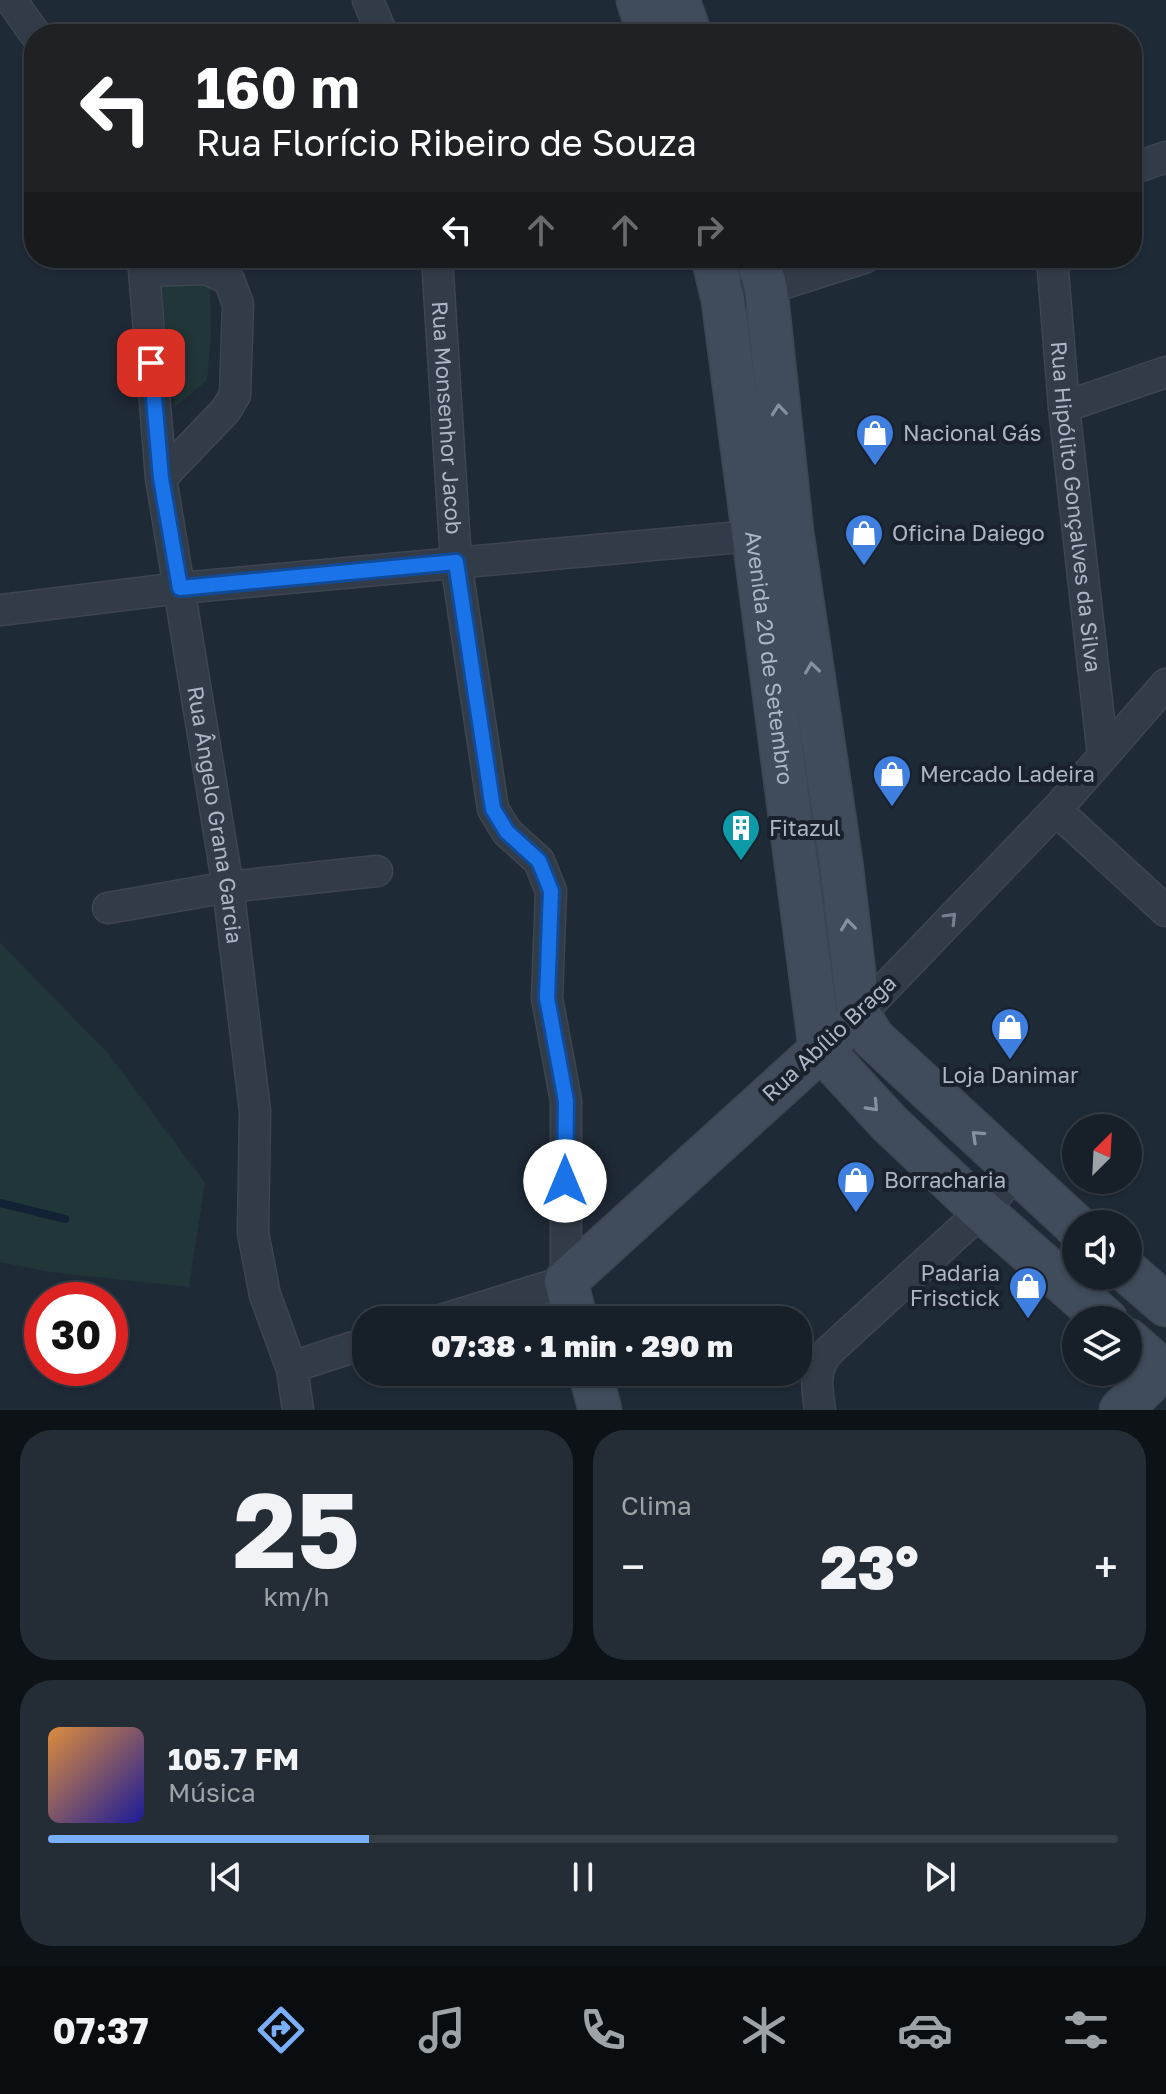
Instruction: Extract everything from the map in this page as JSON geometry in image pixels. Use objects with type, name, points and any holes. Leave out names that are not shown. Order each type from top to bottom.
[{"type":"main road","points":[[638,0],[646,24]]},
{"type":"main road","points":[[678,0],[686,24]]},
{"type":"main road","name":"Avenida 20 de Setembro","points":[[715,268],[841,862],[859,1015],[873,1038],[1062,1214]]},
{"type":"main road","name":"Avenida 20 de Setembro","points":[[762,274],[772,534],[796,872],[820,1048]]},
{"type":"main road","points":[[796,872],[841,862]]},
{"type":"main road","name":"Rua Abílio Braga","points":[[571,1301],[820,1048],[859,1015]]},
{"type":"main road","points":[[820,1048],[889,1123],[982,1211],[1090,1306]]},
{"type":"main road","points":[[1142,1284],[1166,1305]]},
{"type":"main road","points":[[1121,1410],[1165,1370],[1142,1351]]},
{"type":"main road","points":[[594,1386],[600,1410]]},
{"type":"street","points":[[11,0],[28,24]]},
{"type":"street","points":[[368,0],[378,24]]},
{"type":"street","points":[[1142,165],[1166,157]]},
{"type":"street","name":"Rua Ângelo Grana Garcia","points":[[144,268],[161,478],[228,887],[255,1111],[253,1233],[265,1295],[292,1367],[298,1410]]},
{"type":"street","points":[[161,478],[226,410],[235,395],[238,304],[229,280],[207,269],[194,268]]},
{"type":"street","name":"Rua Monsenhor Jacob","points":[[438,268],[456,562],[493,809],[507,832],[539,861],[551,891],[547,998],[566,1101],[571,1301]]},
{"type":"street","points":[[723,300],[762,274],[800,268]]},
{"type":"street","name":"Rua Hipólito Gonçalves da Silva","points":[[1053,268],[1064,407],[1103,755]]},
{"type":"street","points":[[1064,407],[1166,372]]},
{"type":"street","points":[[0,610],[180,588],[772,534]]},
{"type":"street","name":"Rua Abílio Braga","points":[[859,1015],[1056,810],[1166,684]]},
{"type":"street","points":[[1056,810],[1166,911]]},
{"type":"street","points":[[108,908],[228,887],[377,871]]},
{"type":"street","points":[[820,1410],[816,1378],[819,1364],[828,1352],[982,1211],[1016,1173]]},
{"type":"street","name":"Rua Abílio Braga","points":[[537,1306],[571,1301]]},
{"type":"street","points":[[292,1367],[352,1348]]},
{"type":"green space","points":[[160,278],[210,280],[211,336],[207,380],[175,407]]},
{"type":"green space","points":[[0,943],[107,1052],[205,1183],[189,1287],[50,1272],[0,1262]]},
{"type":"waterway","points":[[0,1203],[65,1219]]},
{"type":"place","name":"Nacional Gás","points":[[875,467]]},
{"type":"place","name":"Oficina Daiego","points":[[864,567]]},
{"type":"place","name":"Mercado Ladeira","points":[[892,808]]},
{"type":"place","name":"Fitazul","points":[[741,862]]},
{"type":"place","name":"Loja Danimar","points":[[1010,1061]]},
{"type":"place","name":"Borracharia","points":[[856,1214]]},
{"type":"place","name":"Padaria Frisctick","points":[[1028,1320]]},
{"type":"route","points":[[151,363],[161,478],[180,588],[456,562],[493,809],[507,832],[539,861],[551,891],[547,998],[566,1101],[565,1181]]}]
